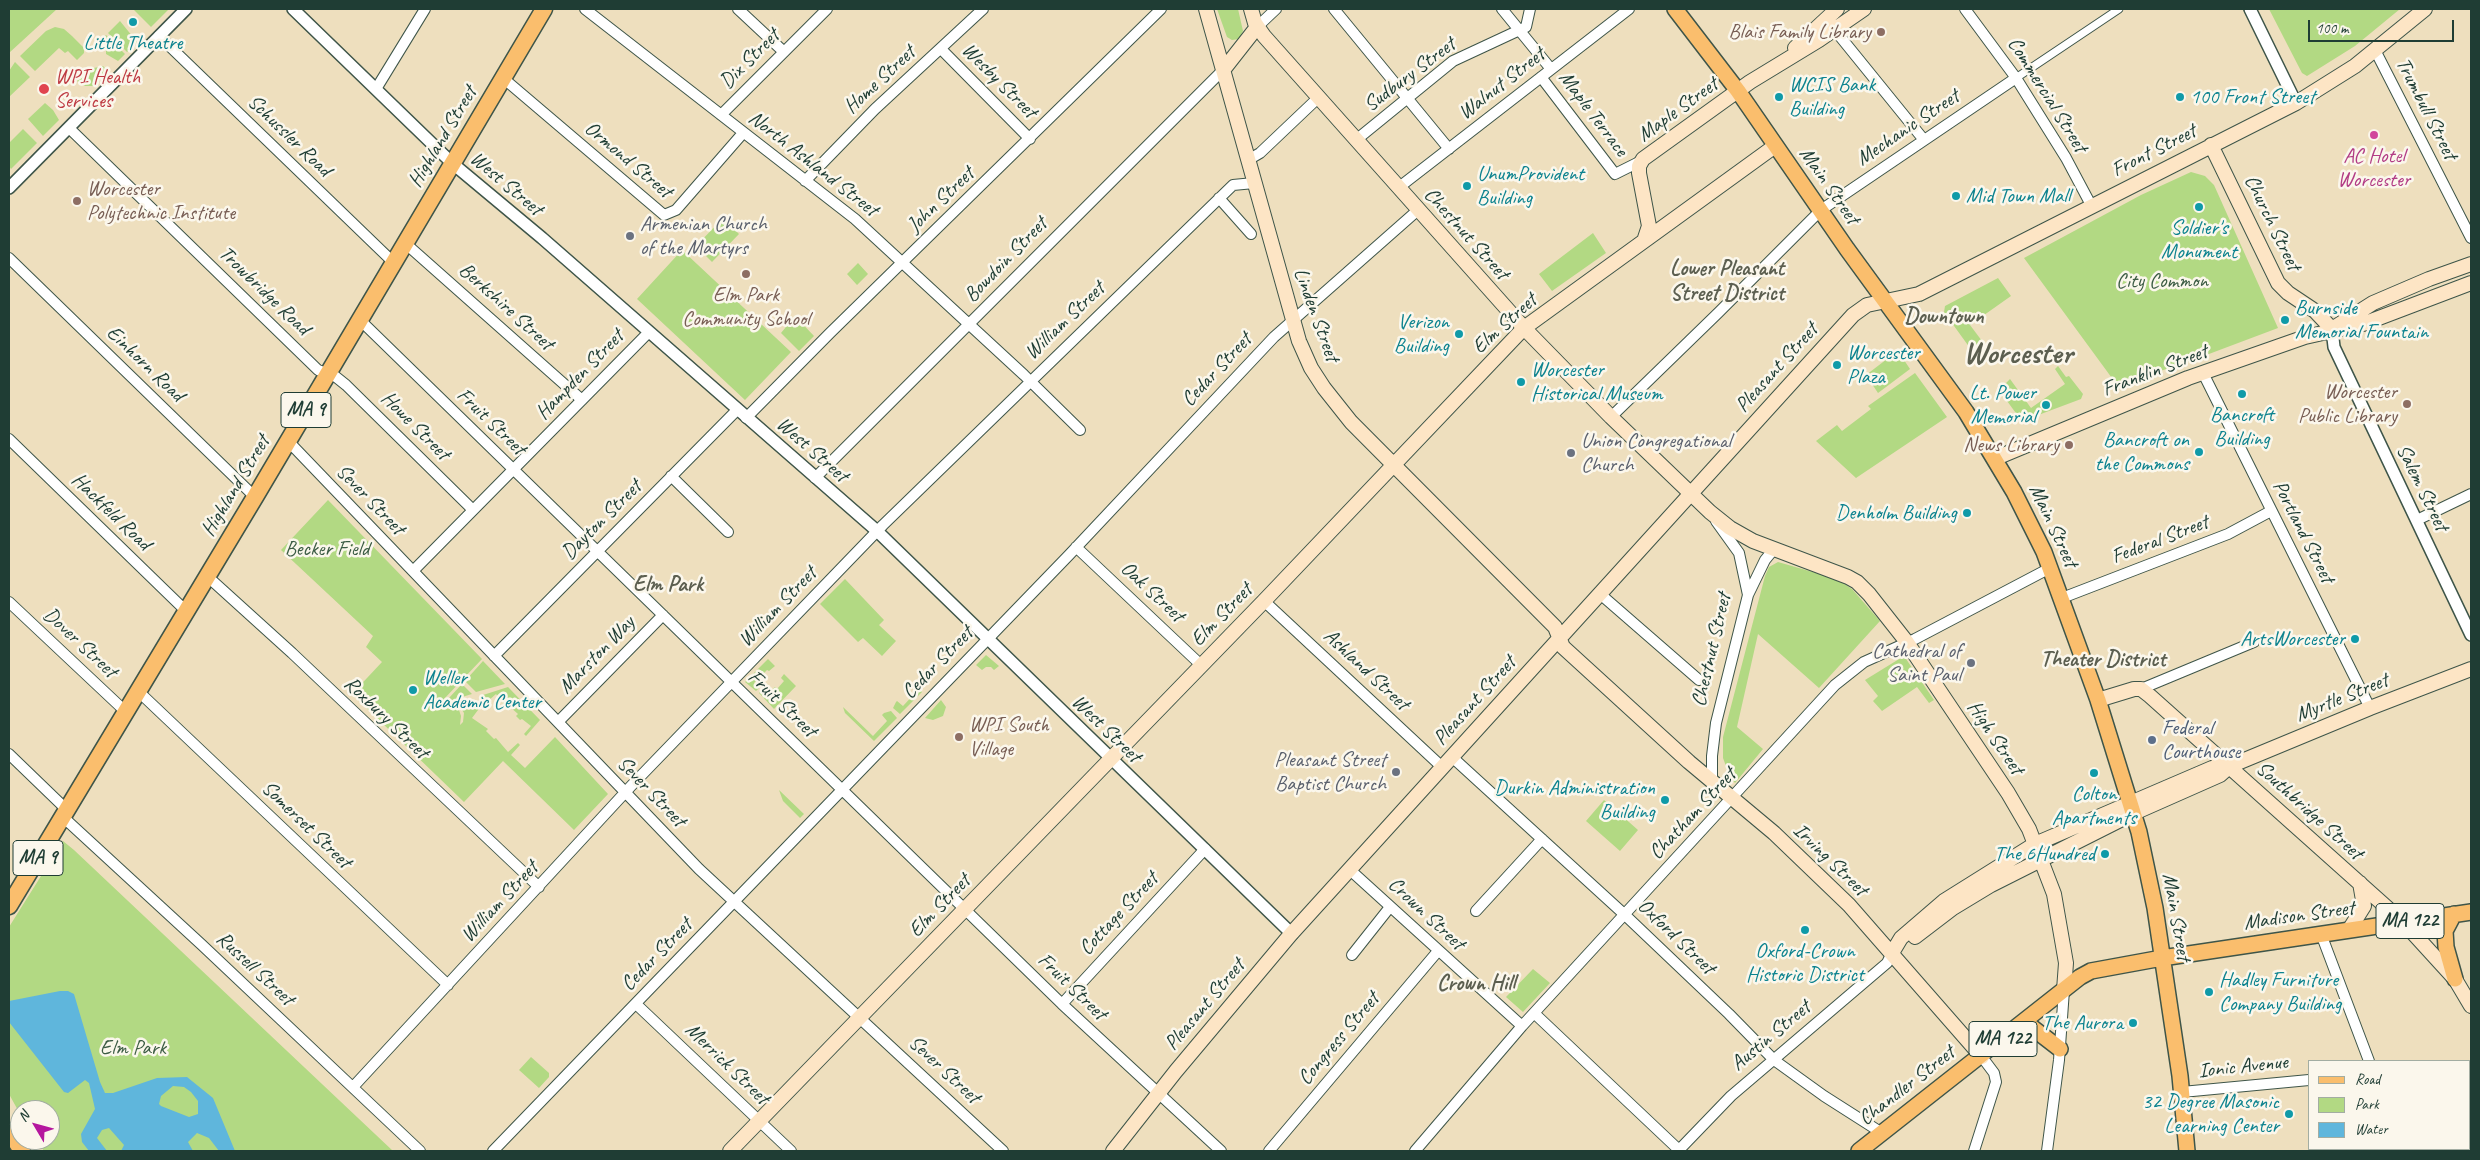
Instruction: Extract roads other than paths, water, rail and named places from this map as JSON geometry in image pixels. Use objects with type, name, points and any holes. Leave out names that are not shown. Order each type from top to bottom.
[{"type":"highway","name":"Highland Street","points":[[9,906],[255,497],[544,9]]},
{"type":"highway","points":[[9,1131],[22,1151]]},
{"type":"main road","name":"Linden Street","points":[[1206,9],[1293,321],[1307,360],[1324,388],[1352,422],[1555,627],[1558,638]]},
{"type":"main road","name":"Main Street","points":[[1675,9],[1738,91],[1886,302],[1966,412],[1996,458],[2050,568],[2098,700],[2132,808],[2155,908],[2182,1092],[2187,1151]]},
{"type":"main road","points":[[1782,61],[1837,9]]},
{"type":"main road","points":[[1782,61],[1864,9]]},
{"type":"main road","name":"Front Street","points":[[1886,302],[1919,294],[2091,205],[2296,103],[2355,66],[2425,9]]},
{"type":"main road","points":[[1224,69],[1242,46],[1253,22]]},
{"type":"main road","name":"Chestnut Street","points":[[1253,22],[1398,188],[1524,328],[1611,417],[1710,512]]},
{"type":"main road","points":[[1215,38],[1230,48],[1237,49],[1242,46]]},
{"type":"main road","name":"Maple Street","points":[[1644,242],[1649,223],[1639,173],[1641,161],[1782,61]]},
{"type":"main road","name":"Church Street","points":[[2211,145],[2278,283],[2288,294],[2320,314],[2332,329]]},
{"type":"main road","name":"Elm Street","points":[[730,1151],[1264,601],[1524,328],[1776,146]]},
{"type":"main road","name":"Franklin Street","points":[[2332,329],[2373,303],[2400,290],[2471,264]]},
{"type":"main road","name":"Franklin Street","points":[[1996,458],[2122,404],[2203,373],[2332,329],[2363,324],[2471,283]]},
{"type":"main road","name":"Pleasant Street","points":[[1113,1151],[1158,1094],[1349,869],[1848,319],[1867,305],[1886,302]]},
{"type":"main road","name":"High Street","points":[[1710,512],[1730,528],[1774,549],[1857,582],[1869,594],[1906,641],[2008,793],[2029,828],[2054,894],[2066,963],[2064,990]]},
{"type":"main road","name":"Irving Street","points":[[1558,638],[1563,647],[1712,782],[1774,833],[1849,905],[1982,1056]]},
{"type":"main road","name":"Myrtle Street","points":[[2132,808],[2220,776],[2230,766],[2370,708],[2471,669]]},
{"type":"main road","points":[[2098,700],[2141,689]]},
{"type":"main road","name":"Southbridge Street","points":[[2141,689],[2230,766],[2403,922],[2456,980],[2471,1006]]},
{"type":"main road","name":"Austin Street","points":[[1892,953],[1901,938],[1944,901],[2035,844],[2132,808]]},
{"type":"main road","name":"Austin Street","points":[[1892,953],[1968,898],[2132,808]]},
{"type":"main road","points":[[2349,930],[2364,906],[2360,883]]},
{"type":"main road","name":"Madison Street","points":[[2162,958],[2471,912]]},
{"type":"main road","points":[[2454,914],[2445,931],[2446,947],[2456,980]]},
{"type":"main road","name":"Chandler Street","points":[[1859,1151],[2080,977],[2091,972],[2162,958]]},
{"type":"main road","points":[[2025,1022],[2060,1049]]},
{"type":"street","points":[[9,188],[186,9]]},
{"type":"street","name":"West Street","points":[[293,9],[452,163],[548,244],[877,531],[1292,934]]},
{"type":"street","points":[[376,89],[425,9]]},
{"type":"street","name":"North Ashland Street","points":[[585,9],[855,219],[1030,381],[1080,430]]},
{"type":"street","points":[[738,9],[784,52]]},
{"type":"street","name":"Dix Street","points":[[721,115],[827,9]]},
{"type":"street","name":"Home Street","points":[[805,180],[875,109],[982,9]]},
{"type":"street","name":"John Street","points":[[746,418],[830,333],[904,263],[1161,9]]},
{"type":"street","points":[[1253,22],[1276,9]]},
{"type":"street","points":[[1334,9],[1449,149]]},
{"type":"street","points":[[1502,9],[1551,70]]},
{"type":"street","points":[[1520,30],[1526,27],[1530,9]]},
{"type":"street","name":"Walnut Street","points":[[1398,188],[1629,9]]},
{"type":"street","name":"Commercial Street","points":[[1966,9],[2016,78],[2066,158],[2091,205]]},
{"type":"street","points":[[2016,78],[2119,9]]},
{"type":"street","points":[[2250,9],[2296,103]]},
{"type":"street","points":[[1834,29],[1924,140]]},
{"type":"street","name":"Sudbury Street","points":[[1356,140],[1453,61],[1520,30]]},
{"type":"street","name":"Schussler Road","points":[[159,36],[393,262]]},
{"type":"street","name":"Wesby Street","points":[[941,49],[1030,139]]},
{"type":"street","name":"Trumbull Street","points":[[2375,50],[2471,238]]},
{"type":"street","name":"Bowdoin Street","points":[[816,478],[1224,69]]},
{"type":"street","name":"Maple Terrace","points":[[1541,77],[1615,174]]},
{"type":"street","name":"Ormond Street","points":[[503,78],[664,215],[676,210],[744,133]]},
{"type":"street","name":"Mechanic Street","points":[[1611,417],[1821,210],[2016,78]]},
{"type":"street","points":[[1248,160],[1260,153],[1319,97]]},
{"type":"street","name":"Trowbridge Road","points":[[69,128],[318,370],[328,374]]},
{"type":"street","name":"Maple Street","points":[[1615,174],[1641,161]]},
{"type":"street","name":"William Street","points":[[353,1087],[626,793],[877,531],[1233,185],[1254,183]]},
{"type":"street","points":[[1219,198],[1251,234]]},
{"type":"street","name":"Cedar Street","points":[[494,1151],[1076,547],[1274,337],[1418,210]]},
{"type":"street","name":"Berkshire Street","points":[[405,243],[582,400]]},
{"type":"street","name":"Einhorn Road","points":[[9,258],[255,497]]},
{"type":"street","name":"Fruit Street","points":[[359,320],[1062,1004],[1221,1151]]},
{"type":"street","name":"Salem Street","points":[[2332,329],[2334,347],[2471,636]]},
{"type":"street","name":"Hampden Street","points":[[413,571],[648,333]]},
{"type":"street","name":"Portland Street","points":[[2203,373],[2370,708]]},
{"type":"street","name":"Howe Street","points":[[328,374],[336,377],[346,385],[473,510]]},
{"type":"street","name":"Dayton Street","points":[[494,656],[737,410]]},
{"type":"street","name":"Hackfeld Road","points":[[9,439],[186,612]]},
{"type":"street","name":"Sever Street","points":[[288,441],[697,868],[1004,1151]]},
{"type":"street","points":[[671,476],[728,532]]},
{"type":"street","points":[[2417,520],[2471,494]]},
{"type":"street","name":"Federal Street","points":[[2062,598],[2228,534],[2271,511]]},
{"type":"street","name":"Chestnut Street","points":[[1710,512],[1739,553],[1748,595],[1716,723],[1712,756],[1712,782]]},
{"type":"street","name":"Oak Street","points":[[1076,547],[1201,665]]},
{"type":"street","points":[[1748,595],[1765,560],[1774,549]]},
{"type":"street","name":"Chatham Street","points":[[1415,1151],[1522,1026],[1835,686],[1864,662],[1906,641],[1915,639],[2050,568]]},
{"type":"street","name":"Roxbury Street","points":[[207,576],[292,653],[538,888]]},
{"type":"street","points":[[1600,593],[1699,680]]},
{"type":"street","name":"Ashland Street","points":[[1264,601],[1442,768]]},
{"type":"street","name":"Dover Street","points":[[9,602],[126,712]]},
{"type":"street","name":"Marston Way","points":[[558,722],[663,615]]},
{"type":"street","points":[[2141,689],[2254,642]]},
{"type":"street","name":"Somerset Street","points":[[138,692],[448,985]]},
{"type":"street","name":"Russell Street","points":[[9,754],[65,813],[420,1151]]},
{"type":"street","name":"Oxford Street","points":[[1452,757],[1625,915],[1729,1014],[1774,1060],[1824,1096],[1882,1133]]},
{"type":"street","points":[[1476,911],[1542,839]]},
{"type":"street","name":"Cottage Street","points":[[1062,1004],[1204,850]]},
{"type":"street","name":"Crown Street","points":[[1349,869],[1522,1026]]},
{"type":"street","points":[[1352,956],[1390,907]]},
{"type":"street","points":[[2321,934],[2369,1060]]},
{"type":"street","name":"Congress Street","points":[[1269,1151],[1438,951]]},
{"type":"street","name":"Austin Street","points":[[1679,1151],[1722,1105],[1887,963],[1892,953]]},
{"type":"street","points":[[2047,1151],[2060,1049],[2064,990]]},
{"type":"street","name":"Merrick Street","points":[[636,1004],[791,1151]]},
{"type":"street","points":[[1534,1013],[1679,1151]]},
{"type":"street","name":"Irving Street","points":[[1974,1151],[1996,1082],[1994,1073],[1982,1056]]},
{"type":"street","name":"Ionic Avenue","points":[[2182,1092],[2308,1080]]},
{"type":"water","points":[[60,991],[68,991],[74,994],[105,1093],[113,1093],[157,1078],[187,1077],[213,1098],[235,1151],[219,1151],[209,1138],[197,1133],[188,1142],[193,1151],[121,1151],[124,1145],[109,1128],[102,1130],[97,1138],[107,1151],[89,1151],[82,1142],[81,1134],[95,1109],[89,1083],[85,1080],[68,1093],[64,1092],[9,1022],[9,1001]],"holes":[[[173,1086],[184,1087],[198,1101],[198,1114],[189,1117],[159,1104],[161,1096]]]},
{"type":"place","name":"Little Theatre","points":[[133,22]]},
{"type":"place","name":"Blais Family Library","points":[[1881,32]]},
{"type":"place","name":"WPI Health Services","points":[[44,89]]},
{"type":"place","name":"WCIS Bank Building","points":[[1779,97]]},
{"type":"place","name":"100 Front Street","points":[[2180,97]]},
{"type":"place","name":"AC Hotel Worcester","points":[[2374,135]]},
{"type":"place","name":"UnumProvident Building","points":[[1467,186]]},
{"type":"place","name":"Mid Town Mall","points":[[1956,196]]},
{"type":"place","name":"Worcester Polytechnic Institute","points":[[77,201]]},
{"type":"place","name":"Soldier's Monument","points":[[2199,207]]},
{"type":"place","name":"Armenian Church of the Martyrs","points":[[630,236]]},
{"type":"place","name":"Elm Park Community School","points":[[746,274]]},
{"type":"place","name":"Burnside Memorial Fountain","points":[[2285,320]]},
{"type":"place","name":"Verizon Building","points":[[1459,334]]},
{"type":"place","name":"Worcester Plaza","points":[[1837,365]]},
{"type":"place","name":"Worcester Historical Museum","points":[[1521,382]]},
{"type":"place","name":"Bancroft Building","points":[[2242,394]]},
{"type":"place","name":"Worcester Public Library","points":[[2407,404]]},
{"type":"place","name":"Lt. Power Memorial","points":[[2046,405]]},
{"type":"place","name":"News Library","points":[[2069,445]]},
{"type":"place","name":"Bancroft on the Commons","points":[[2199,452]]},
{"type":"place","name":"Union Congregational Church","points":[[1571,453]]},
{"type":"place","name":"Denholm Building","points":[[1967,513]]},
{"type":"place","name":"ArtsWorcester","points":[[2355,639]]},
{"type":"place","name":"Cathedral of Saint Paul","points":[[1971,663]]},
{"type":"place","name":"Weller Academic Center","points":[[413,690]]},
{"type":"place","name":"WPI South Village","points":[[959,737]]},
{"type":"place","name":"Federal Courthouse","points":[[2152,740]]},
{"type":"place","name":"Pleasant Street Baptist Church","points":[[1396,772]]},
{"type":"place","name":"Colton Apartments","points":[[2094,773]]},
{"type":"place","name":"Durkin Administration Building","points":[[1665,800]]},
{"type":"place","name":"The 6Hundred","points":[[2105,854]]},
{"type":"place","name":"Oxford-Crown Historic District","points":[[1805,930]]},
{"type":"place","name":"Hadley Furniture Company Building","points":[[2209,992]]},
{"type":"place","name":"The Aurora","points":[[2133,1023]]},
{"type":"place","name":"32 Degree Masonic Learning Center","points":[[2289,1114]]},
{"type":"district","name":"Lower Pleasant Street District","points":[[1727,282]]},
{"type":"district","name":"Downtown","points":[[1944,317]]},
{"type":"district","name":"Worcester","points":[[2018,355]]},
{"type":"district","name":"Elm Park","points":[[668,585]]},
{"type":"district","name":"Theater District","points":[[2103,660]]},
{"type":"district","name":"Crown Hill","points":[[1476,984]]},
{"type":"park label","name":"City Common","points":[[2162,281]]},
{"type":"park label","name":"Becker Field","points":[[327,549]]}]
